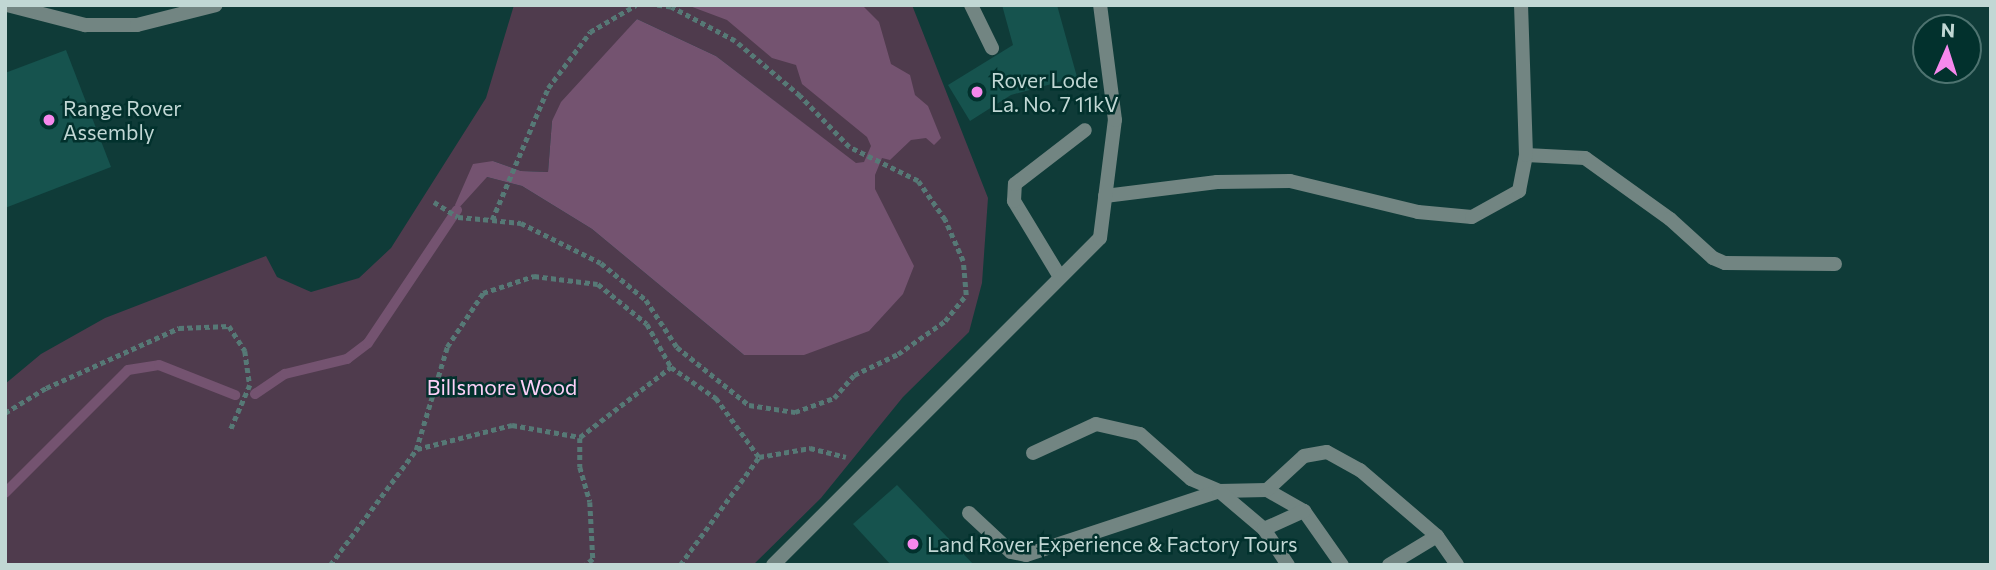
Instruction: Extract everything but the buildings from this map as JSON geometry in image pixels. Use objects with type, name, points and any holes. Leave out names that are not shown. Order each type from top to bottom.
[{"type":"lane","points":[[7,5],[85,26],[138,25],[216,5]]},
{"type":"lane","points":[[971,5],[992,48]]},
{"type":"lane","points":[[773,565],[1100,238],[1115,120],[1100,5]]},
{"type":"lane","points":[[1105,196],[1217,182],[1290,181],[1418,212],[1472,217],[1519,191],[1526,155],[1521,5]]},
{"type":"lane","points":[[1060,277],[1014,201],[1015,184],[1085,130]]},
{"type":"lane","points":[[1526,155],[1585,158],[1670,219],[1713,258],[1725,263],[1835,264]]},
{"type":"lane","points":[[1033,453],[1096,424],[1140,434],[1191,479],[1219,491],[1264,529],[1288,565]]},
{"type":"lane","points":[[1267,490],[1304,456],[1326,452],[1360,470],[1437,536],[1454,563]]},
{"type":"lane","points":[[969,513],[1011,552],[1026,555],[1219,491],[1267,490],[1304,511],[1342,565]]},
{"type":"lane","points":[[1264,529],[1304,511]]},
{"type":"lane","points":[[1389,565],[1437,536]]},
{"type":"path","points":[[492,220],[548,88],[590,32],[636,5]]},
{"type":"path","points":[[434,202],[458,217],[521,223],[601,263],[646,300],[677,347],[749,405],[795,412],[834,398],[854,375],[898,354],[944,321],[966,295],[963,261],[945,220],[918,181],[849,148],[800,96],[735,41],[671,7],[656,5]]},
{"type":"path","points":[[330,565],[416,450],[447,347],[483,293],[534,276],[598,284],[647,324],[671,367],[716,398],[760,457]]},
{"type":"path","points":[[5,413],[46,388],[179,328],[229,326],[245,351],[250,385],[231,429]]},
{"type":"path","points":[[416,450],[512,425],[580,438],[671,367]]},
{"type":"path","points":[[580,438],[580,467],[590,502],[593,559],[586,565]]},
{"type":"path","points":[[680,565],[760,457],[810,448],[874,464]]},
{"type":"green space","name":"Billsmore Wood","points":[[514,5],[912,5],[988,198],[982,283],[969,332],[903,397],[821,498],[753,565],[5,565],[5,384],[41,354],[105,318],[266,256],[277,277],[311,292],[359,278],[391,248],[486,98]],"holes":[[[637,19],[716,56],[856,164],[744,355],[592,229],[522,186],[487,177],[493,161],[521,171],[548,172],[552,121]]]},
{"type":"shaded area","points":[[687,5],[862,5],[879,22],[891,64],[910,75],[915,95],[928,106],[941,138],[934,145],[926,138],[911,140],[890,160],[882,158],[875,175],[875,189],[914,266],[903,294],[869,331],[804,355],[744,355],[592,229],[522,186],[487,177],[457,210],[455,205],[473,164],[493,161],[521,171],[548,172],[552,121],[561,102],[637,19],[716,56],[856,163],[864,162],[871,146],[867,137],[802,84],[796,65],[772,58],[727,20]]},
{"type":"waterway","points":[[255,394],[285,374],[347,359],[368,343],[457,210]]},
{"type":"waterway","points":[[5,493],[128,370],[159,365],[235,395]]},
{"type":"place","name":"Rover Lode La. No. 7 11kV","points":[[977,92]]},
{"type":"place","name":"Range Rover Assembly","points":[[49,120]]},
{"type":"place","name":"Land Rover Experience & Factory Tours","points":[[913,544]]}]
